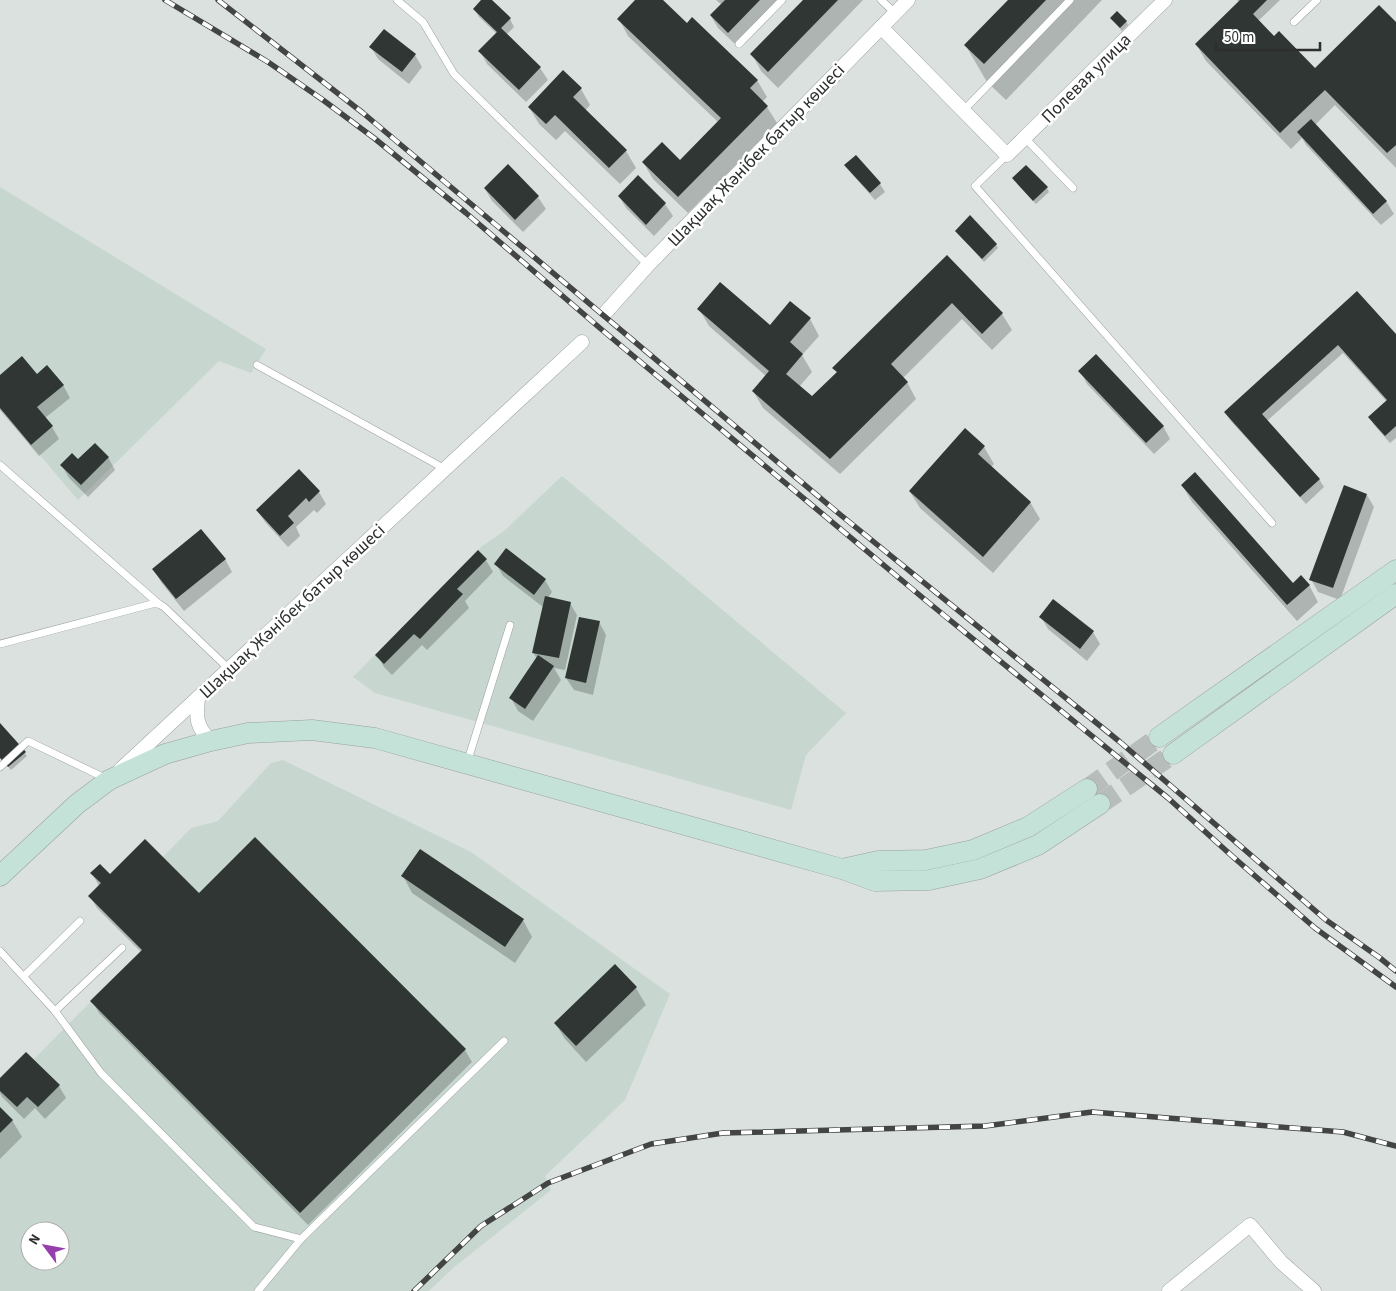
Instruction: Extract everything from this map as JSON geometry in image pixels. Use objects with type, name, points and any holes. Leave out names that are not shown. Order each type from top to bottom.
[{"type":"main road","points":[[1159,737],[1396,570]]},
{"type":"main road","points":[[1173,754],[1396,594]]},
{"type":"main road","points":[[109,780],[165,754],[248,733],[312,730],[375,738],[876,880],[929,880],[980,869],[1038,845],[1100,804]]},
{"type":"main road","name":"Шақшақ Жәнібек батыр көшесі","points":[[0,876],[77,804],[109,780]]},
{"type":"main road","points":[[842,869],[878,860],[926,860],[973,850],[1028,827],[1087,789]]},
{"type":"street","name":"Шақшақ Жәнібек батыр көшесі","points":[[606,312],[648,266],[908,0]]},
{"type":"street","name":"Полевая улица","points":[[1007,155],[1159,2]]},
{"type":"street","points":[[881,27],[1007,155]]},
{"type":"street","name":"Шақшақ Жәнібек батыр көшесі","points":[[109,780],[582,342]]},
{"type":"street","points":[[198,698],[196,715],[199,727],[211,741]]},
{"type":"street","points":[[1169,1291],[1250,1225],[1281,1262],[1314,1291]]},
{"type":"lane","points":[[397,0],[423,22],[454,74],[648,266]]},
{"type":"lane","points":[[739,44],[782,0]]},
{"type":"lane","points":[[881,0],[894,13]]},
{"type":"lane","points":[[963,111],[1070,0]]},
{"type":"lane","points":[[1294,22],[1317,0]]},
{"type":"lane","points":[[1025,138],[1073,188]]},
{"type":"lane","points":[[1007,155],[975,186],[1272,523]]},
{"type":"lane","points":[[257,364],[444,469]]},
{"type":"lane","points":[[0,465],[164,607],[228,669]]},
{"type":"lane","points":[[0,644],[152,604],[159,604]]},
{"type":"lane","points":[[467,763],[510,626]]},
{"type":"lane","points":[[0,767],[28,741],[109,780]]},
{"type":"lane","points":[[24,976],[80,921]]},
{"type":"lane","points":[[56,1011],[122,948]]},
{"type":"lane","points":[[0,951],[56,1011],[101,1073],[254,1227],[301,1240]]},
{"type":"lane","points":[[258,1291],[301,1240],[504,1041]]},
{"type":"shaded area","points":[[0,187],[266,349],[251,373],[219,361],[78,500],[0,408]]},
{"type":"shaded area","points":[[562,476],[846,713],[806,755],[791,810],[375,693],[353,677],[481,547],[504,531]]},
{"type":"shaded area","points":[[283,760],[471,852],[670,994],[625,1100],[545,1176],[551,1190],[453,1268],[429,1291],[0,1291],[0,1078],[26,1052],[34,1059],[142,950],[88,896],[100,883],[90,873],[100,864],[110,874],[145,839],[163,857],[191,828],[218,821],[271,763]]},
{"type":"building","points":[[481,0],[492,0],[511,18],[501,28],[541,67],[519,90],[478,51],[497,32],[473,9]]},
{"type":"building","points":[[635,0],[663,0],[687,23],[692,17],[758,80],[750,88],[768,106],[678,197],[642,162],[662,142],[680,160],[721,118],[617,19]]},
{"type":"building","points":[[725,0],[760,0],[728,33],[710,15]]},
{"type":"building","points":[[803,0],[838,0],[768,72],[750,54]]},
{"type":"building","points":[[1008,0],[1046,0],[984,64],[964,45]]},
{"type":"building","points":[[1240,0],[1267,0],[1253,14],[1274,36],[1279,31],[1315,68],[1379,5],[1396,22],[1396,145],[1387,153],[1325,90],[1280,133],[1195,44]]},
{"type":"building","points":[[1117,11],[1127,21],[1120,28],[1110,18]]},
{"type":"building","points":[[384,29],[416,54],[402,72],[369,47]]},
{"type":"building","points":[[563,70],[582,88],[573,97],[627,150],[609,168],[555,115],[546,124],[528,107]]},
{"type":"building","points":[[1311,119],[1387,201],[1373,214],[1297,132]]},
{"type":"building","points":[[856,155],[881,183],[870,193],[844,165]]},
{"type":"building","points":[[508,164],[539,196],[515,220],[484,188]]},
{"type":"building","points":[[1026,165],[1048,187],[1033,201],[1012,178]]},
{"type":"building","points":[[638,175],[666,203],[646,225],[618,196]]},
{"type":"building","points":[[970,215],[997,244],[982,259],[955,231]]},
{"type":"building","points":[[947,255],[1003,313],[982,334],[952,303],[891,364],[908,382],[830,459],[752,391],[769,371],[697,309],[720,282],[770,325],[790,301],[811,318],[790,342],[803,354],[786,374],[812,396],[837,372],[832,368]]},
{"type":"building","points":[[1357,291],[1396,334],[1396,426],[1385,436],[1368,417],[1387,400],[1338,345],[1262,414],[1320,479],[1300,497],[1224,412]]},
{"type":"building","points":[[1096,354],[1164,426],[1146,443],[1078,371]]},
{"type":"building","points":[[22,356],[37,374],[47,365],[64,385],[37,407],[53,426],[31,445],[0,408],[0,375]]},
{"type":"building","points":[[965,428],[985,446],[978,454],[1031,502],[983,557],[909,491]]},
{"type":"building","points":[[95,443],[109,457],[81,485],[60,465],[72,453],[78,459]]},
{"type":"building","points":[[299,469],[320,491],[309,502],[306,498],[288,516],[294,523],[280,536],[256,510]]},
{"type":"building","points":[[1195,472],[1293,583],[1301,575],[1310,585],[1287,605],[1181,485]]},
{"type":"building","points":[[1344,485],[1367,494],[1333,588],[1309,580]]},
{"type":"building","points":[[201,529],[226,559],[176,599],[152,569]]},
{"type":"building","points":[[506,548],[546,579],[534,595],[494,564]]},
{"type":"building","points":[[478,550],[487,559],[457,589],[463,594],[420,639],[414,634],[384,664],[375,655]]},
{"type":"building","points":[[545,596],[571,602],[559,658],[532,653]]},
{"type":"building","points":[[1053,599],[1094,631],[1080,649],[1039,617]]},
{"type":"building","points":[[579,617],[600,621],[586,683],[565,678]]},
{"type":"building","points":[[538,655],[554,666],[525,709],[509,698]]},
{"type":"building","points":[[0,723],[26,752],[8,767],[0,758]]},
{"type":"building","points":[[255,837],[466,1049],[300,1213],[90,1001],[142,950],[88,896],[101,883],[90,873],[100,864],[110,874],[145,839],[199,893]]},
{"type":"building","points":[[420,849],[524,919],[505,947],[401,876]]},
{"type":"building","points":[[615,964],[637,987],[576,1046],[554,1023]]},
{"type":"building","points":[[26,1052],[60,1085],[38,1107],[27,1097],[17,1107],[0,1091],[0,1078]]},
{"type":"building","points":[[0,1107],[13,1120],[0,1133]]},
{"type":"tunnel","points":[[1087,789],[1159,737]]},
{"type":"tunnel","points":[[1100,804],[1173,754]]},
{"type":"railway","points":[[165,0],[268,62],[374,138],[466,213],[601,329],[929,603],[1168,798],[1315,928],[1396,987]]},
{"type":"railway","points":[[218,0],[363,113],[837,512],[1120,742],[1326,920],[1396,971]]},
{"type":"railway","points":[[414,1291],[481,1226],[548,1183],[651,1144],[723,1133],[985,1126],[1092,1112],[1343,1132],[1396,1146]]}]
